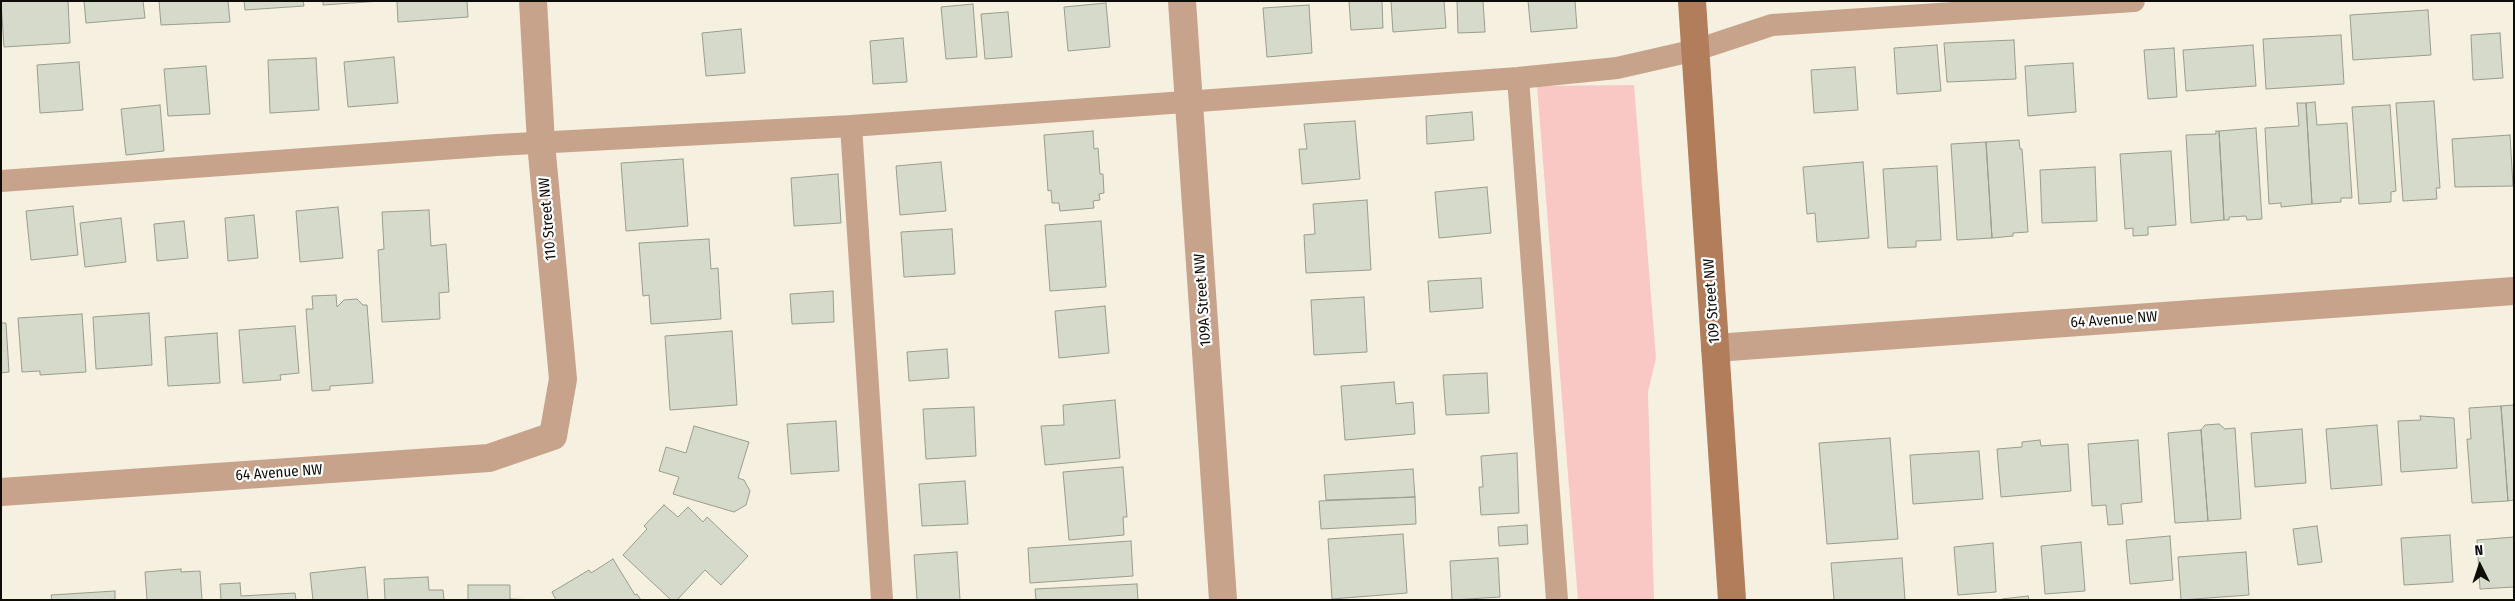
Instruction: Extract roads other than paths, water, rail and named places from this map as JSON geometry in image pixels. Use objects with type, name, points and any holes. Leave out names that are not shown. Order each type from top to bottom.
[{"type":"main road","name":"109 Street NW","points":[[1692,1],[1732,600]]},
{"type":"street","name":"110 Street NW","points":[[533,1],[541,143],[563,379],[553,436]]},
{"type":"street","name":"109A Street NW","points":[[1182,1],[1223,600]]},
{"type":"street","name":"64 Avenue NW","points":[[1715,348],[2514,291]]},
{"type":"street","name":"64 Avenue NW","points":[[1,492],[489,458],[553,436]]},
{"type":"lane","points":[[1,181],[541,143],[851,126],[1518,78],[1617,68],[1696,50],[1772,25],[2134,1]]},
{"type":"lane","points":[[1518,78],[1557,600]]},
{"type":"lane","points":[[851,126],[882,600]]}]
